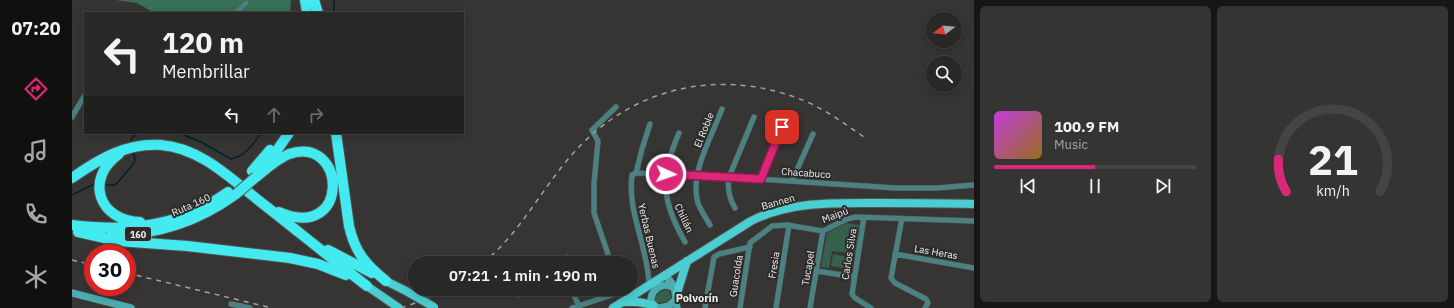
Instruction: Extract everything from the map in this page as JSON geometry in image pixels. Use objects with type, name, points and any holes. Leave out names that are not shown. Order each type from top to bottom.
[{"type":"highway","points":[[305,0],[307,12]]},
{"type":"highway","points":[[313,0],[314,12]]},
{"type":"highway","points":[[313,0],[318,12]]},
{"type":"highway","name":"Ruta 160","points":[[254,174],[280,134]]},
{"type":"highway","name":"Ruta 160","points":[[74,229],[122,235],[141,234],[165,229],[186,222],[210,211],[234,192],[272,159],[288,134]]},
{"type":"highway","points":[[336,134],[352,239],[363,260],[386,280]]},
{"type":"highway","points":[[72,178],[109,155],[146,145],[162,145],[191,153],[217,168],[329,258],[367,286]]},
{"type":"highway","points":[[132,148],[116,157],[105,169],[100,183],[102,200],[112,213],[125,220],[146,222],[168,221]]},
{"type":"highway","points":[[254,174],[290,154],[299,152],[318,157],[326,164],[332,175],[334,187],[332,197],[327,205],[316,215],[307,218],[297,218],[287,216],[266,207]]},
{"type":"highway","name":"Ruta 160","points":[[74,229],[147,226],[168,221],[199,209],[234,192]]},
{"type":"highway","points":[[74,229],[118,241],[188,246],[299,260],[331,269],[367,286]]},
{"type":"highway","points":[[301,234],[340,257],[386,280]]},
{"type":"main road","name":"Bannen","points":[[612,308],[751,222],[773,212],[791,207],[829,203],[974,204]]},
{"type":"main road","points":[[622,302],[638,302],[669,306],[687,261]]},
{"type":"main road","points":[[664,275],[671,281],[677,308]]},
{"type":"main road","points":[[386,280],[434,307]]},
{"type":"main road","points":[[649,284],[655,305]]},
{"type":"main road","points":[[655,305],[654,291],[663,285],[669,285],[675,294]]},
{"type":"main road","points":[[367,286],[396,306]]},
{"type":"main road","points":[[72,293],[131,308]]},
{"type":"street","points":[[237,12],[246,3]]},
{"type":"street","points":[[72,117],[84,98]]},
{"type":"street","points":[[609,256],[594,213],[594,183],[598,141],[592,130],[616,108]]},
{"type":"street","name":"El Roble","points":[[710,225],[701,210],[697,199],[696,175],[722,109]]},
{"type":"street","points":[[735,208],[728,192],[728,177],[754,116]]},
{"type":"street","name":"Yerbas Buenas","points":[[649,284],[647,265],[632,200],[631,177],[632,174],[636,173],[640,154],[650,124]]},
{"type":"street","points":[[761,179],[782,127]]},
{"type":"street","name":"Chillán","points":[[680,132],[670,155],[666,174],[666,190],[668,206],[675,224],[686,242]]},
{"type":"street","points":[[792,181],[813,134]]},
{"type":"street","name":"Chacabuco","points":[[636,173],[696,175],[896,188],[937,188],[974,185]]},
{"type":"street","name":"Maipú","points":[[750,247],[751,241],[770,227],[781,225],[824,230],[849,218],[864,217],[974,221]]},
{"type":"street","name":"Carlos Silva","points":[[864,217],[852,295],[870,308]]},
{"type":"street","points":[[902,218],[891,274],[892,279],[895,283],[926,299],[928,303],[926,308]]},
{"type":"street","name":"Fresia","points":[[776,308],[789,225]]},
{"type":"street","name":"Tucapel","points":[[810,308],[824,230]]},
{"type":"street","points":[[705,308],[714,258],[719,254],[750,247]]},
{"type":"street","name":"Guacolda","points":[[740,308],[750,247]]},
{"type":"street","name":"Las Heras","points":[[895,254],[974,268]]},
{"type":"street","points":[[817,271],[854,277]]},
{"type":"street","points":[[574,296],[579,306]]},
{"type":"street","points":[[572,308],[606,296]]},
{"type":"street","points":[[621,296],[622,302]]},
{"type":"street","points":[[231,304],[250,308]]},
{"type":"green space","points":[[116,0],[291,0],[290,12],[160,12],[151,11],[137,3]]},
{"type":"green space","points":[[846,223],[860,225],[855,254],[832,251],[829,268],[821,267],[827,233]]},
{"type":"green space","points":[[833,254],[853,258],[851,270],[831,266]]},
{"type":"green space","points":[[664,290],[669,290],[671,297],[667,302],[658,303],[655,300],[655,297]]},
{"type":"waterway","points":[[334,0],[334,12]]},
{"type":"waterway","points":[[131,144],[132,138],[138,134]]},
{"type":"waterway","points":[[181,134],[201,142],[231,159],[245,153],[260,134]]},
{"type":"waterway","points":[[103,185],[115,185],[119,181],[134,163],[135,159],[133,152]]},
{"type":"waterway","points":[[72,195],[95,185]]},
{"type":"railway","points":[[491,256],[508,239],[558,171],[593,134],[619,114],[647,100],[677,90],[708,85],[740,85],[773,90],[813,105],[864,137]]},
{"type":"railway","points":[[72,260],[84,263]]},
{"type":"railway","points":[[136,275],[272,308]]},
{"type":"railway","points":[[401,308],[431,296]]},
{"type":"district","name":"Polvorín","points":[[697,298]]},
{"type":"route","points":[[666,174],[761,179],[782,127]]}]
